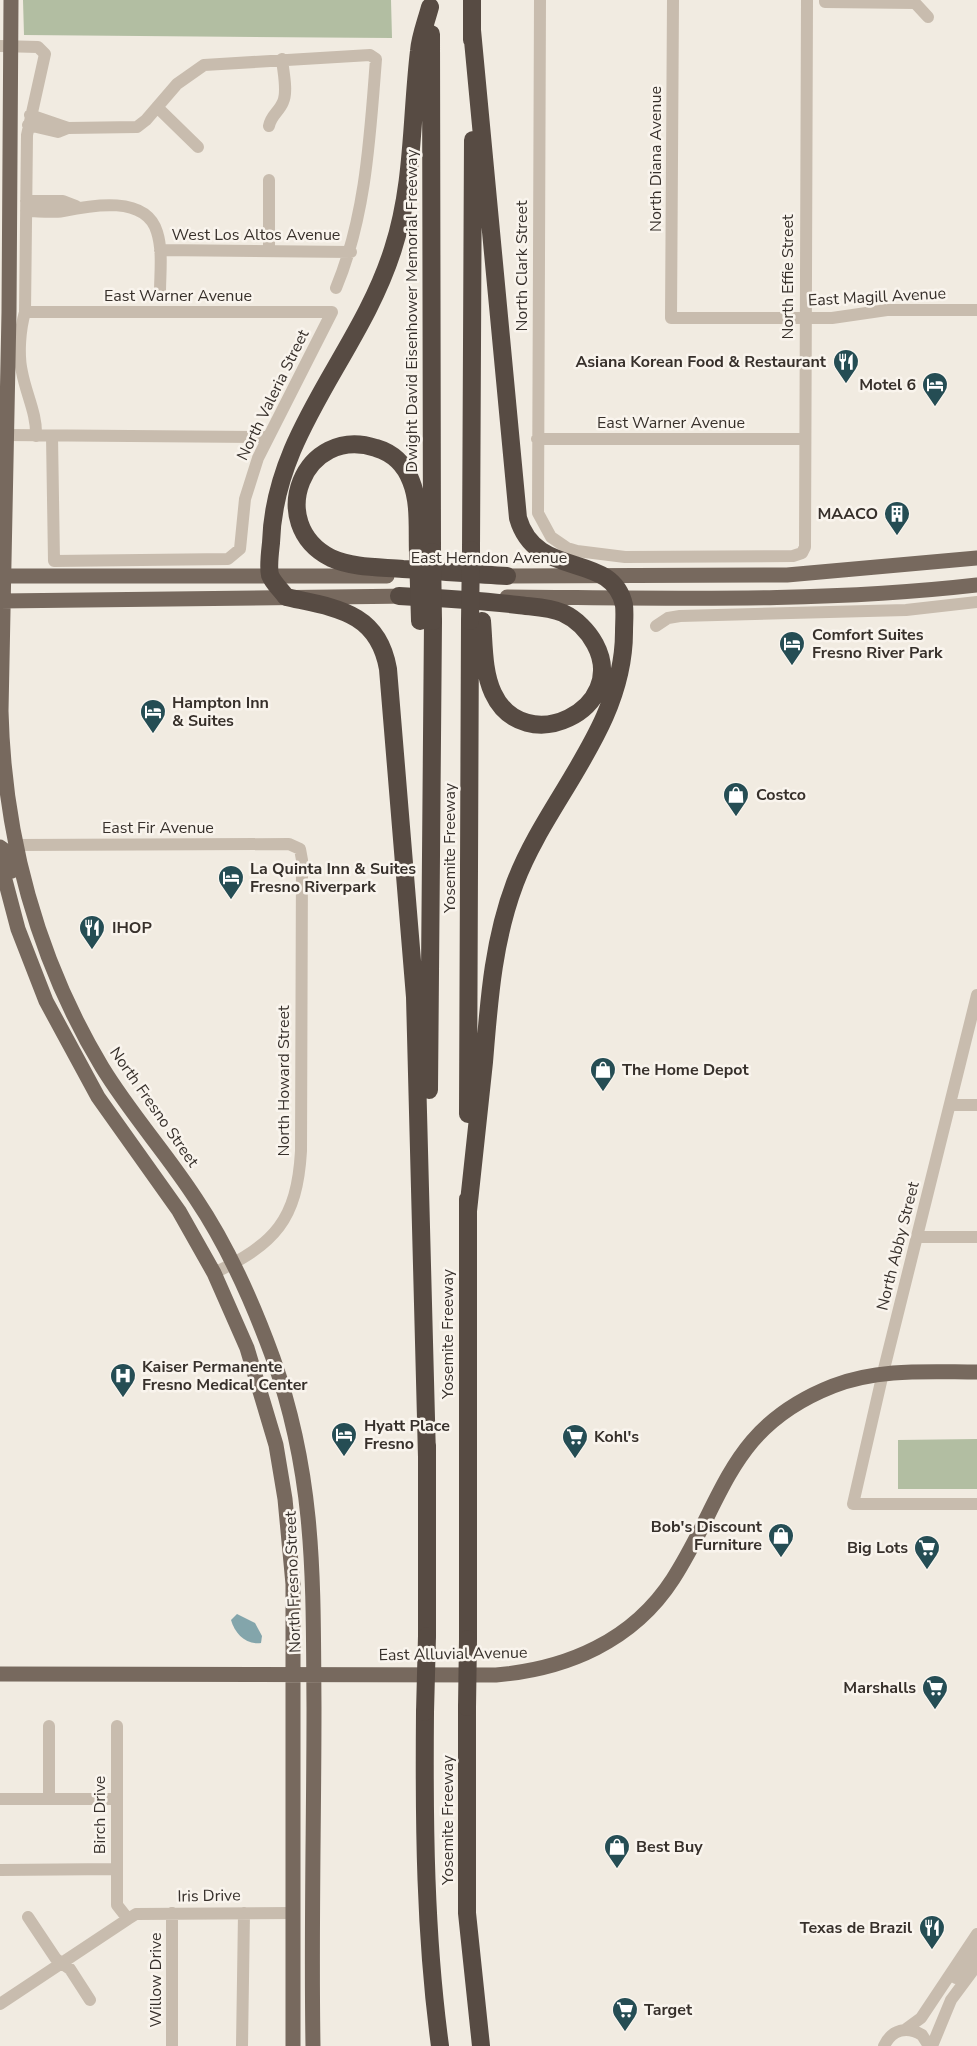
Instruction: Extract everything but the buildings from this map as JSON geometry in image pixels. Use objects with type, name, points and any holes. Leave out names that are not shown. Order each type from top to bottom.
[{"type":"highway","points":[[399,596],[497,602],[552,610],[567,615],[588,633],[599,654],[601,677],[590,702],[576,716],[553,724],[533,724],[508,712],[492,692],[476,621],[476,551],[472,0]]},
{"type":"highway","points":[[427,1457],[415,997],[388,669],[376,635],[354,616],[340,609],[286,597],[270,575],[274,500],[285,462],[364,319],[386,270],[401,222],[411,163],[419,49],[430,4]]},
{"type":"highway","name":"Dwight David Eisenhower Memorial Freeway","points":[[426,621],[430,4]]},
{"type":"highway","points":[[468,1211],[491,987],[501,928],[515,883],[528,853],[602,724],[614,697],[624,643],[624,607],[610,581],[588,568],[543,554],[529,542],[518,518],[480,95],[472,30]]},
{"type":"highway","points":[[425,552],[413,487],[406,472],[391,455],[364,445],[343,445],[322,454],[306,470],[297,491],[299,521],[310,540],[328,556],[355,565],[507,576]]},
{"type":"highway","name":"Yosemite Freeway","points":[[426,621],[430,907],[427,1636],[423,1845],[440,2046]]},
{"type":"highway","name":"Yosemite Freeway","points":[[476,621],[468,1211],[467,1913],[482,2046]]},
{"type":"main road","name":"North Fresno Street","points":[[11,0],[5,46],[9,312],[1,576],[2,739],[8,846],[52,966],[101,1065],[198,1201],[233,1264],[273,1359],[293,1425],[304,1475],[314,1565],[313,2046]]},
{"type":"main road","name":"East Herndon Avenue","points":[[1,576],[788,575],[977,558]]},
{"type":"main road","points":[[1,601],[399,596],[797,599],[880,595],[977,585]]},
{"type":"main road","points":[[0,811],[8,846]]},
{"type":"main road","name":"North Fresno Street","points":[[0,861],[18,929],[35,974],[76,1059],[130,1144],[179,1211],[214,1273],[247,1348],[276,1445],[292,1560],[293,2046]]},
{"type":"main road","name":"East Alluvial Avenue","points":[[0,1674],[496,1675],[525,1672],[561,1664],[600,1648],[648,1610],[672,1581],[734,1464],[766,1426],[822,1391],[853,1379],[883,1373],[977,1372]]},
{"type":"main road","points":[[293,1817],[302,1824],[303,1899],[312,1944]]},
{"type":"main road","points":[[293,1913],[300,1957],[303,2046]]},
{"type":"street","name":"North Clark Street","points":[[540,0],[537,513],[545,529]]},
{"type":"street","name":"North Diana Avenue","points":[[671,318],[673,0]]},
{"type":"street","name":"North Effie Street","points":[[545,529],[567,548],[625,557],[793,556],[802,554],[805,547],[804,318],[807,0]]},
{"type":"street","points":[[825,0],[825,2],[915,3],[928,17]]},
{"type":"street","points":[[5,46],[38,47],[45,54],[29,120],[25,312],[22,322],[21,370],[37,424],[36,436]]},
{"type":"street","points":[[29,120],[58,132],[68,128],[137,127],[177,84],[204,65],[370,55],[376,59],[368,154],[351,252],[336,288]]},
{"type":"street","points":[[270,126],[270,117],[282,105],[284,98],[282,59]]},
{"type":"street","points":[[157,108],[198,147]]},
{"type":"street","points":[[269,180],[269,251]]},
{"type":"street","points":[[26,206],[63,201],[76,206],[121,206],[145,214],[157,230],[160,250],[160,292]]},
{"type":"street","name":"West Los Altos Avenue","points":[[160,250],[351,252]]},
{"type":"street","name":"East Magill Avenue","points":[[671,318],[832,318],[887,310],[977,309]]},
{"type":"street","name":"East Warner Avenue","points":[[25,312],[332,312]]},
{"type":"street","name":"North Valeria Street","points":[[52,436],[54,561],[228,559],[240,549],[247,490],[267,437],[332,312]]},
{"type":"street","points":[[5,435],[267,437]]},
{"type":"street","name":"East Warner Avenue","points":[[537,440],[804,439]]},
{"type":"street","points":[[656,626],[668,618],[680,616],[906,610],[977,602]]},
{"type":"street","name":"East Fir Avenue","points":[[8,846],[289,844],[300,849]]},
{"type":"street","name":"North Howard Street","points":[[214,1273],[259,1248],[279,1230],[294,1200],[299,1178],[302,860],[300,849]]},
{"type":"street","name":"North Abby Street","points":[[977,995],[883,1373],[853,1504],[977,1504]]},
{"type":"street","points":[[950,1105],[977,1106]]},
{"type":"street","points":[[918,1236],[977,1237]]},
{"type":"street","points":[[49,1726],[49,1799]]},
{"type":"street","name":"Birch Drive","points":[[117,1726],[117,1905],[128,1919]]},
{"type":"street","points":[[0,1799],[117,1799]]},
{"type":"street","points":[[0,1870],[116,1869]]},
{"type":"street","name":"Willow Drive","points":[[172,1913],[172,2046]]},
{"type":"street","points":[[242,2046],[244,1913]]},
{"type":"street","name":"Iris Drive","points":[[0,2004],[64,1964],[136,1914],[293,1913]]},
{"type":"street","points":[[28,1917],[56,1959],[70,1969],[90,2000]]},
{"type":"street","points":[[885,2046],[896,2032],[906,2029],[921,2018],[977,1936]]},
{"type":"street","points":[[906,2029],[922,2035],[931,2046],[951,2000],[956,1979],[977,1950]]},
{"type":"street","points":[[951,2000],[977,1965]]},
{"type":"green space","points":[[23,0],[391,0],[392,38],[24,35]]},
{"type":"green space","points":[[977,1439],[977,1489],[898,1489],[898,1440]]},
{"type":"water","points":[[237,1614],[255,1623],[262,1636],[261,1643],[251,1642],[238,1634],[231,1620]]},
{"type":"place","name":"Asiana Korean Food & Restaurant","points":[[846,385]]},
{"type":"place","name":"Motel 6","points":[[935,408]]},
{"type":"place","name":"MAACO","points":[[897,537]]},
{"type":"place","name":"Comfort Suites Fresno River Park","points":[[792,667]]},
{"type":"place","name":"Hampton Inn & Suites","points":[[153,735]]},
{"type":"place","name":"Costco","points":[[736,818]]},
{"type":"place","name":"La Quinta Inn & Suites Fresno Riverpark","points":[[231,901]]},
{"type":"place","name":"IHOP","points":[[92,951]]},
{"type":"place","name":"The Home Depot","points":[[603,1093]]},
{"type":"place","name":"Kaiser Permanente Fresno Medical Center","points":[[123,1399]]},
{"type":"place","name":"Hyatt Place Fresno","points":[[344,1458]]},
{"type":"place","name":"Kohl's","points":[[575,1460]]},
{"type":"place","name":"Bob's Discount Furniture","points":[[781,1559]]},
{"type":"place","name":"Big Lots","points":[[927,1571]]},
{"type":"place","name":"Marshalls","points":[[935,1711]]},
{"type":"place","name":"Best Buy","points":[[617,1870]]},
{"type":"place","name":"Texas de Brazil","points":[[932,1951]]},
{"type":"place","name":"Target","points":[[625,2033]]}]
